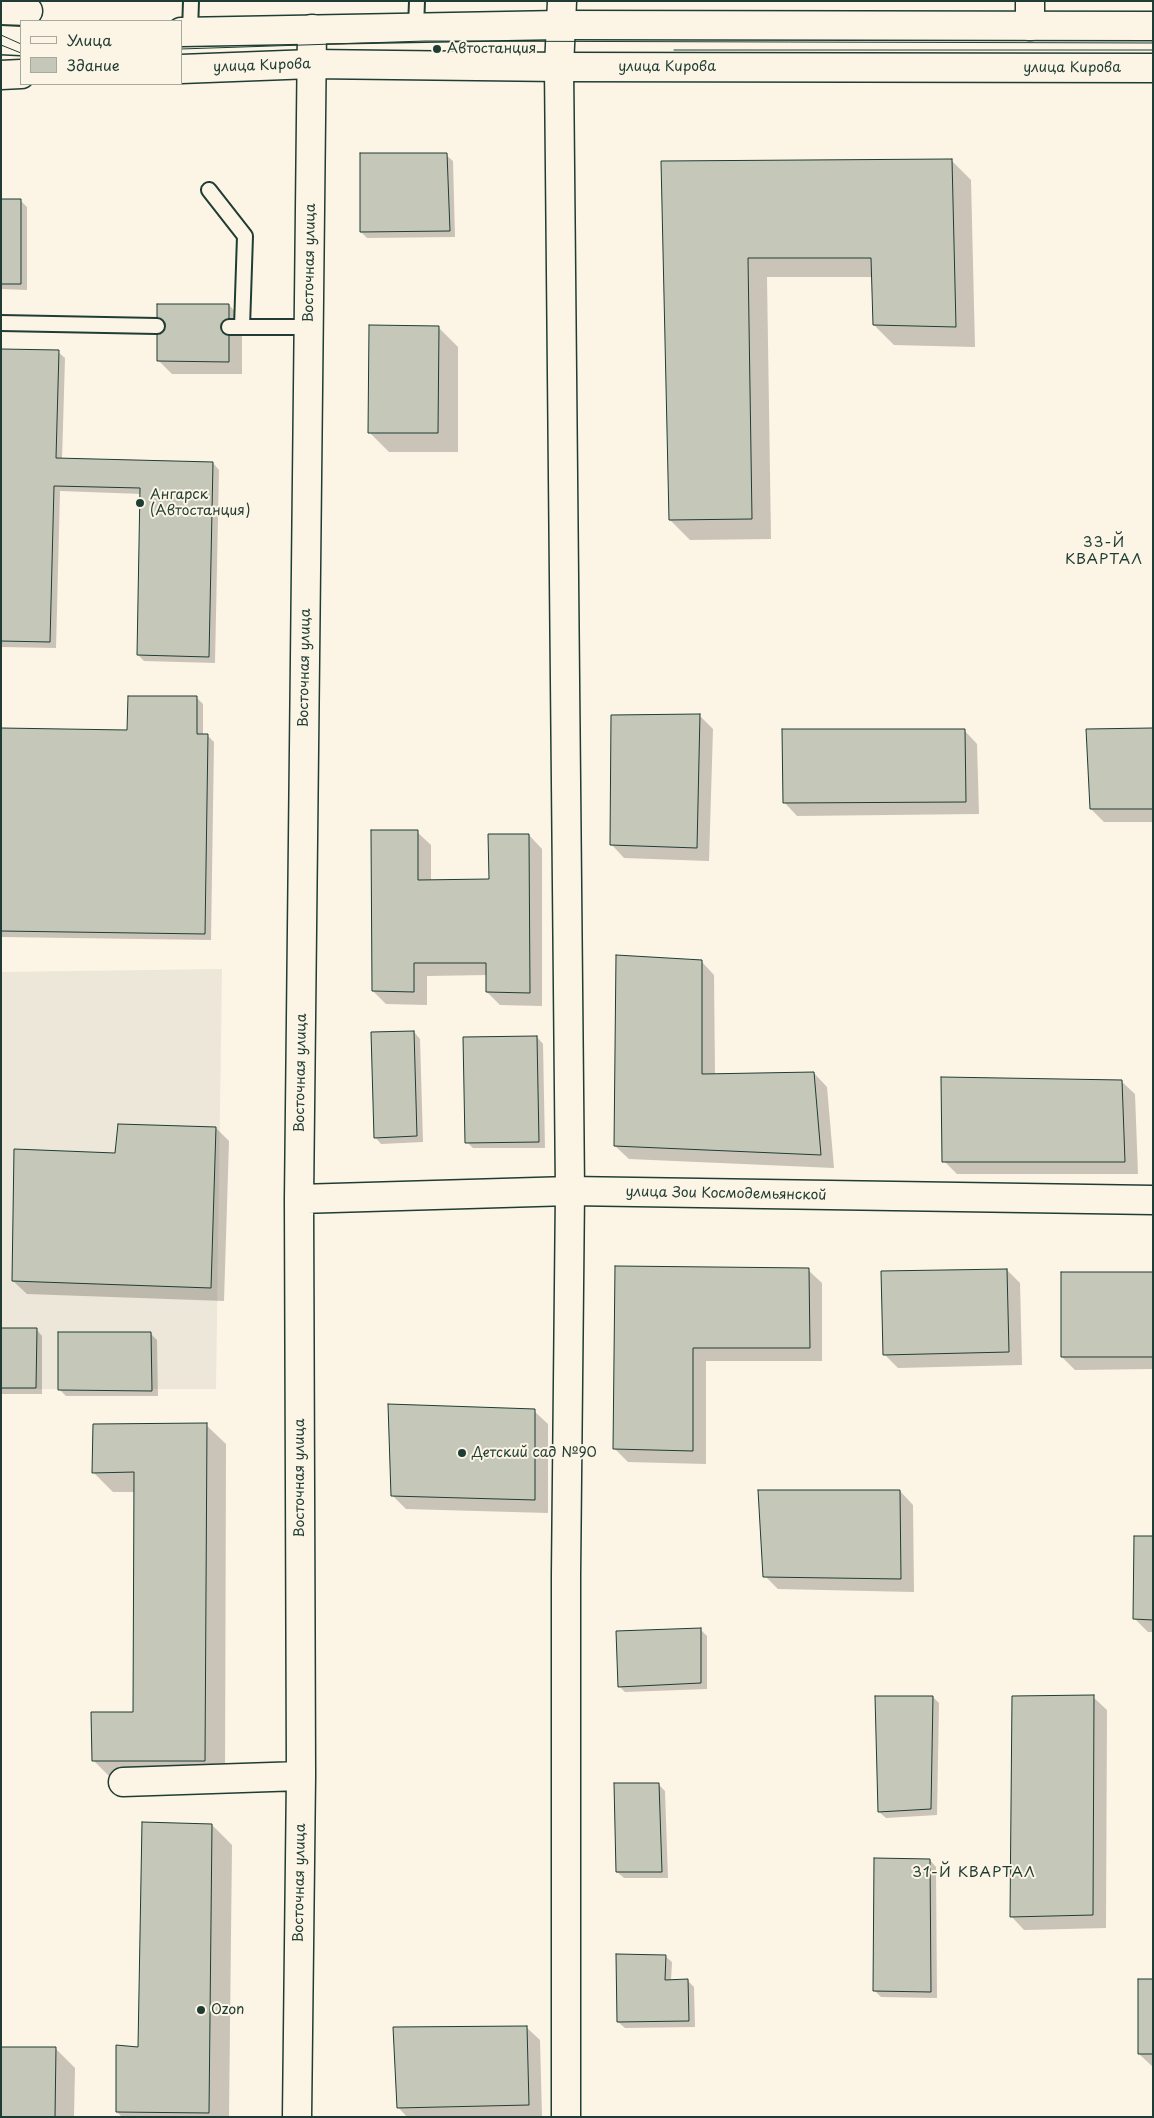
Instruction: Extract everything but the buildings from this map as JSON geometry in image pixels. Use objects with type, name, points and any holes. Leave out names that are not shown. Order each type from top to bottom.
[{"type":"street","points":[[1,10],[32,11]]},
{"type":"street","points":[[186,31],[312,29],[416,14],[561,13],[1030,14],[1153,26]]},
{"type":"street","points":[[561,13],[559,67],[570,1191],[566,1564],[566,2117]]},
{"type":"street","points":[[386,64],[416,14]]},
{"type":"street","name":"Восточная улица","points":[[296,2117],[301,1776],[300,1199],[312,29]]},
{"type":"street","points":[[186,31],[222,68]]},
{"type":"street","points":[[1,40],[20,41]]},
{"type":"street","name":"улица Кирова","points":[[182,69],[312,64],[559,67],[1153,68]]},
{"type":"street","points":[[1,75],[20,74]]},
{"type":"street","name":"улица Зои Космодемьянской","points":[[300,1199],[570,1191],[1153,1200]]},
{"type":"street","points":[[123,1782],[301,1776]]},
{"type":"lane","points":[[186,31],[191,1]]},
{"type":"lane","points":[[209,190],[245,236],[236,327],[309,328]]},
{"type":"lane","points":[[1,323],[157,326]]},
{"type":"shaded area","points":[[222,969],[216,1389],[1,1389],[1,972]]},
{"type":"tram line","points":[[1,35],[20,44]]},
{"type":"tram line","points":[[182,49],[425,41],[1153,43]]},
{"type":"tram line","points":[[1,45],[20,53]]},
{"type":"tram line","points":[[674,50],[1153,50]]},
{"type":"place","name":"Автостанция","points":[[437,49]]},
{"type":"place","name":"Ангарск (Автостанция)","points":[[140,503]]},
{"type":"place","name":"Детский сад №90","points":[[462,1453]]},
{"type":"place","name":"Ozon","points":[[201,2010]]},
{"type":"district","name":"33-Й КВАРТАЛ","points":[[1104,552]]},
{"type":"district","name":"31-Й КВАРТАЛ","points":[[974,1873]]}]
